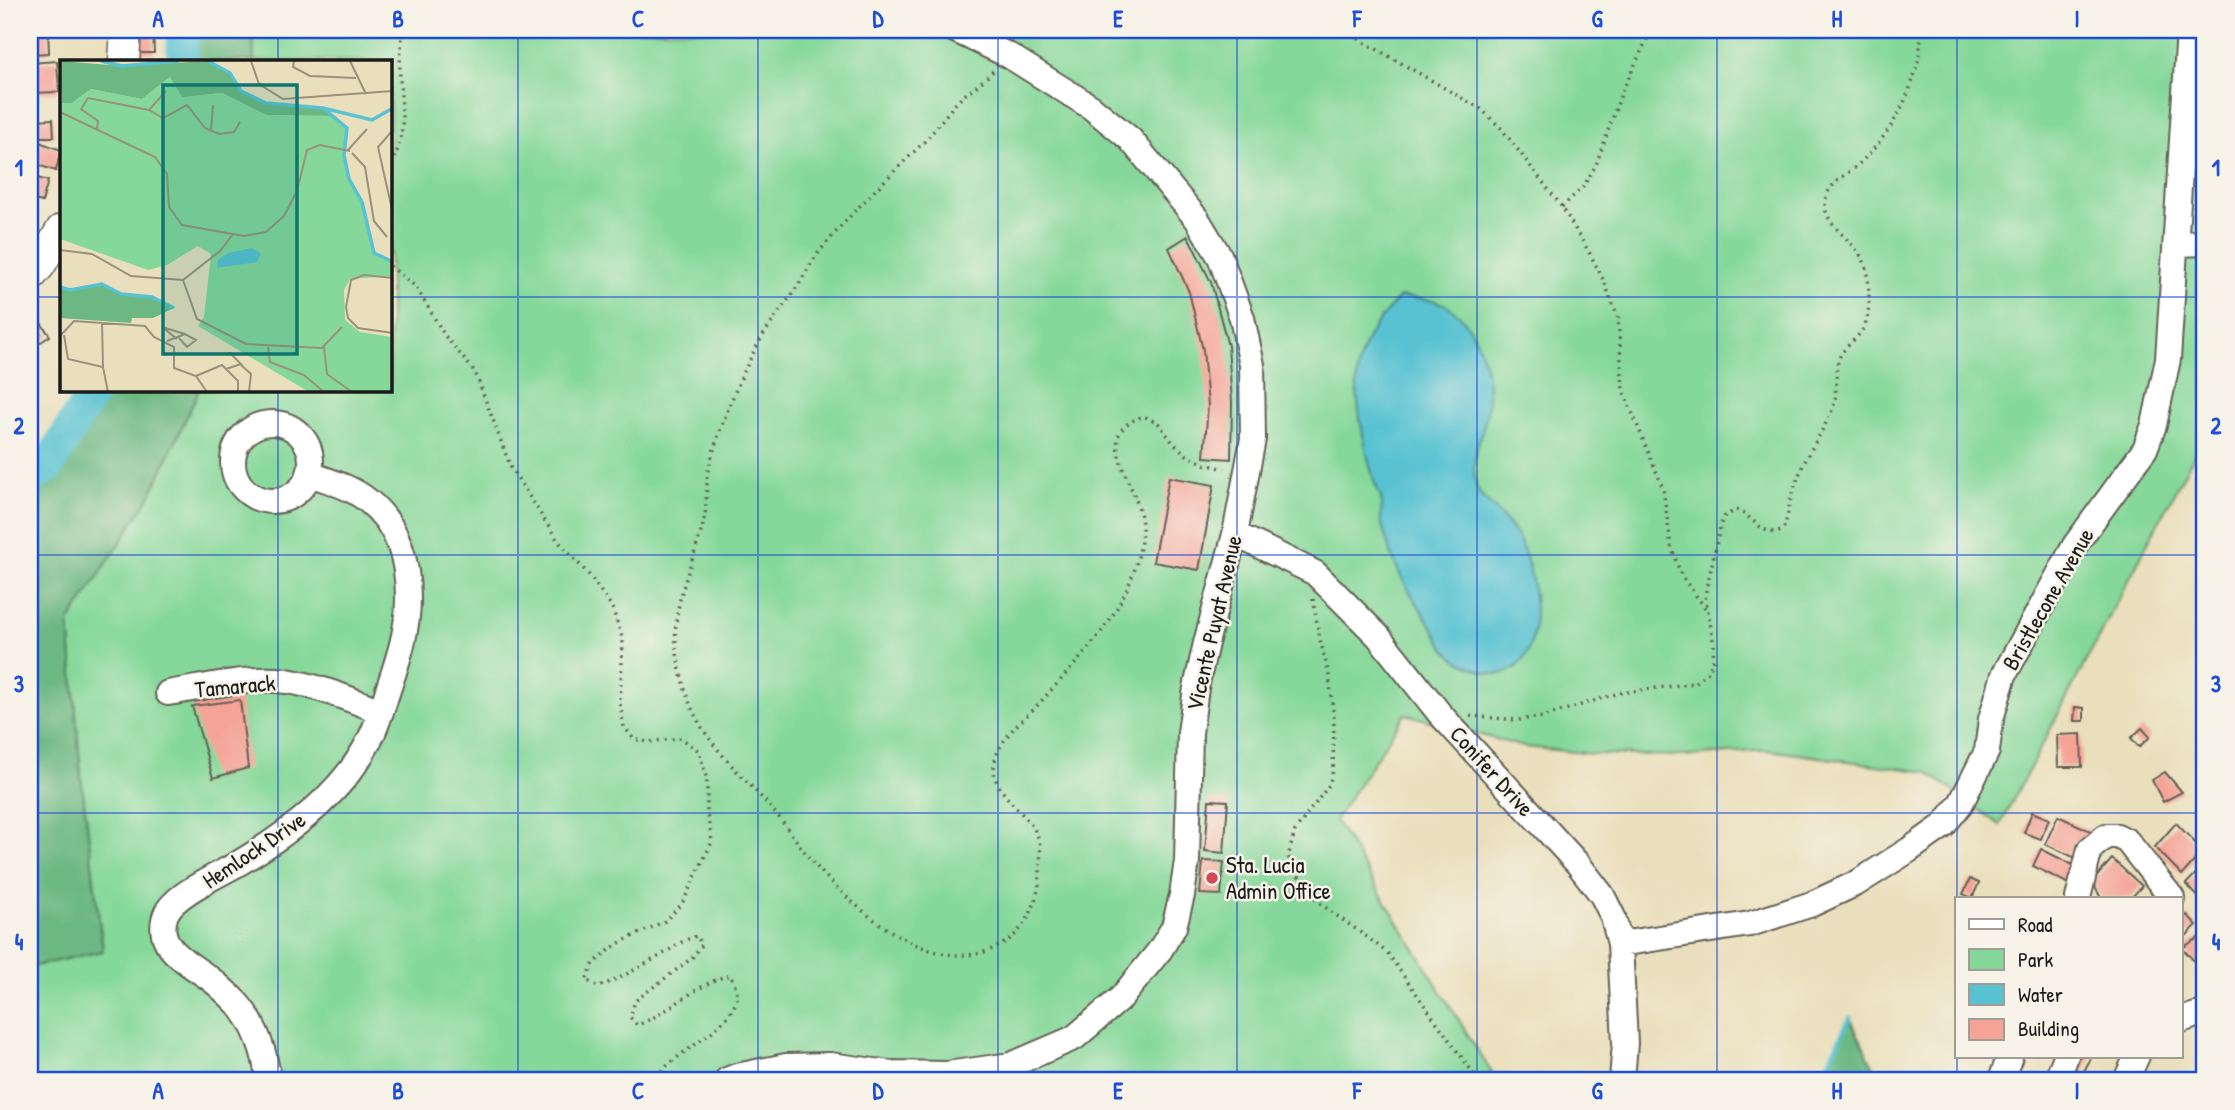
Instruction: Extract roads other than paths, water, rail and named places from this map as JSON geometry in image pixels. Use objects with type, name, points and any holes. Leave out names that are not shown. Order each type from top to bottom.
[{"type":"main road","points":[[124,60],[126,30]]},
{"type":"main road","points":[[30,277],[60,232]]},
{"type":"street","name":"Vicente Puyat Avenue","points":[[727,1080],[786,1066],[830,1065],[889,1073],[947,1074],[1010,1065],[1074,1038],[1121,998],[1160,950],[1174,927],[1182,895],[1187,862],[1190,733],[1196,688],[1235,534],[1253,439],[1252,365],[1242,318],[1220,257],[1197,219],[1130,139],[1091,107],[1008,55],[955,30]]},
{"type":"street","name":"Bristlecone Avenue","points":[[1620,944],[1750,924],[1812,904],[1857,883],[1943,825],[1961,803],[1987,751],[1991,719],[2004,675],[2075,545],[2145,449],[2154,425],[2168,359],[2189,30]]},
{"type":"street","points":[[2177,244],[2205,243]]},
{"type":"street","name":"Hemlock Drive","points":[[268,1080],[267,1061],[239,1005],[211,979],[181,959],[170,948],[164,933],[166,914],[179,898],[269,845],[314,810],[355,764],[370,740],[404,645],[408,569],[387,521],[367,499],[310,474]]},
{"type":"street","name":"Conifer Drive","points":[[1235,534],[1315,573],[1378,636],[1440,713],[1578,864],[1602,895],[1613,917],[1620,944],[1625,1043],[1622,1080]]},
{"type":"street","name":"Tamarack","points":[[168,693],[225,684],[286,681],[311,686],[381,711]]},
{"type":"street","points":[[2078,897],[2090,849],[2106,836],[2117,836],[2127,841],[2171,897]]},
{"type":"street","points":[[2182,1020],[2205,1014]]},
{"type":"street","points":[[2001,1080],[2009,1058]]},
{"type":"street","points":[[2057,1080],[2065,1058]]},
{"type":"street","points":[[2120,1058],[2125,1080]]},
{"type":"street","points":[[2125,1080],[2136,1058]]},
{"type":"water","points":[[1400,297],[1430,300],[1447,306],[1459,315],[1469,328],[1483,359],[1487,376],[1487,409],[1476,451],[1475,479],[1481,496],[1504,518],[1519,540],[1534,594],[1533,637],[1526,654],[1515,667],[1499,674],[1473,668],[1447,651],[1401,577],[1383,528],[1382,501],[1373,478],[1364,438],[1357,379],[1360,357],[1368,338]]},
{"type":"waterway","points":[[182,30],[183,60]]},
{"type":"waterway","points":[[30,477],[47,468],[93,392]]},
{"type":"waterway","points":[[1820,1080],[1850,1018]]},
{"type":"place","name":"Sta. Lucia Admin Office","points":[[1212,878]]}]
